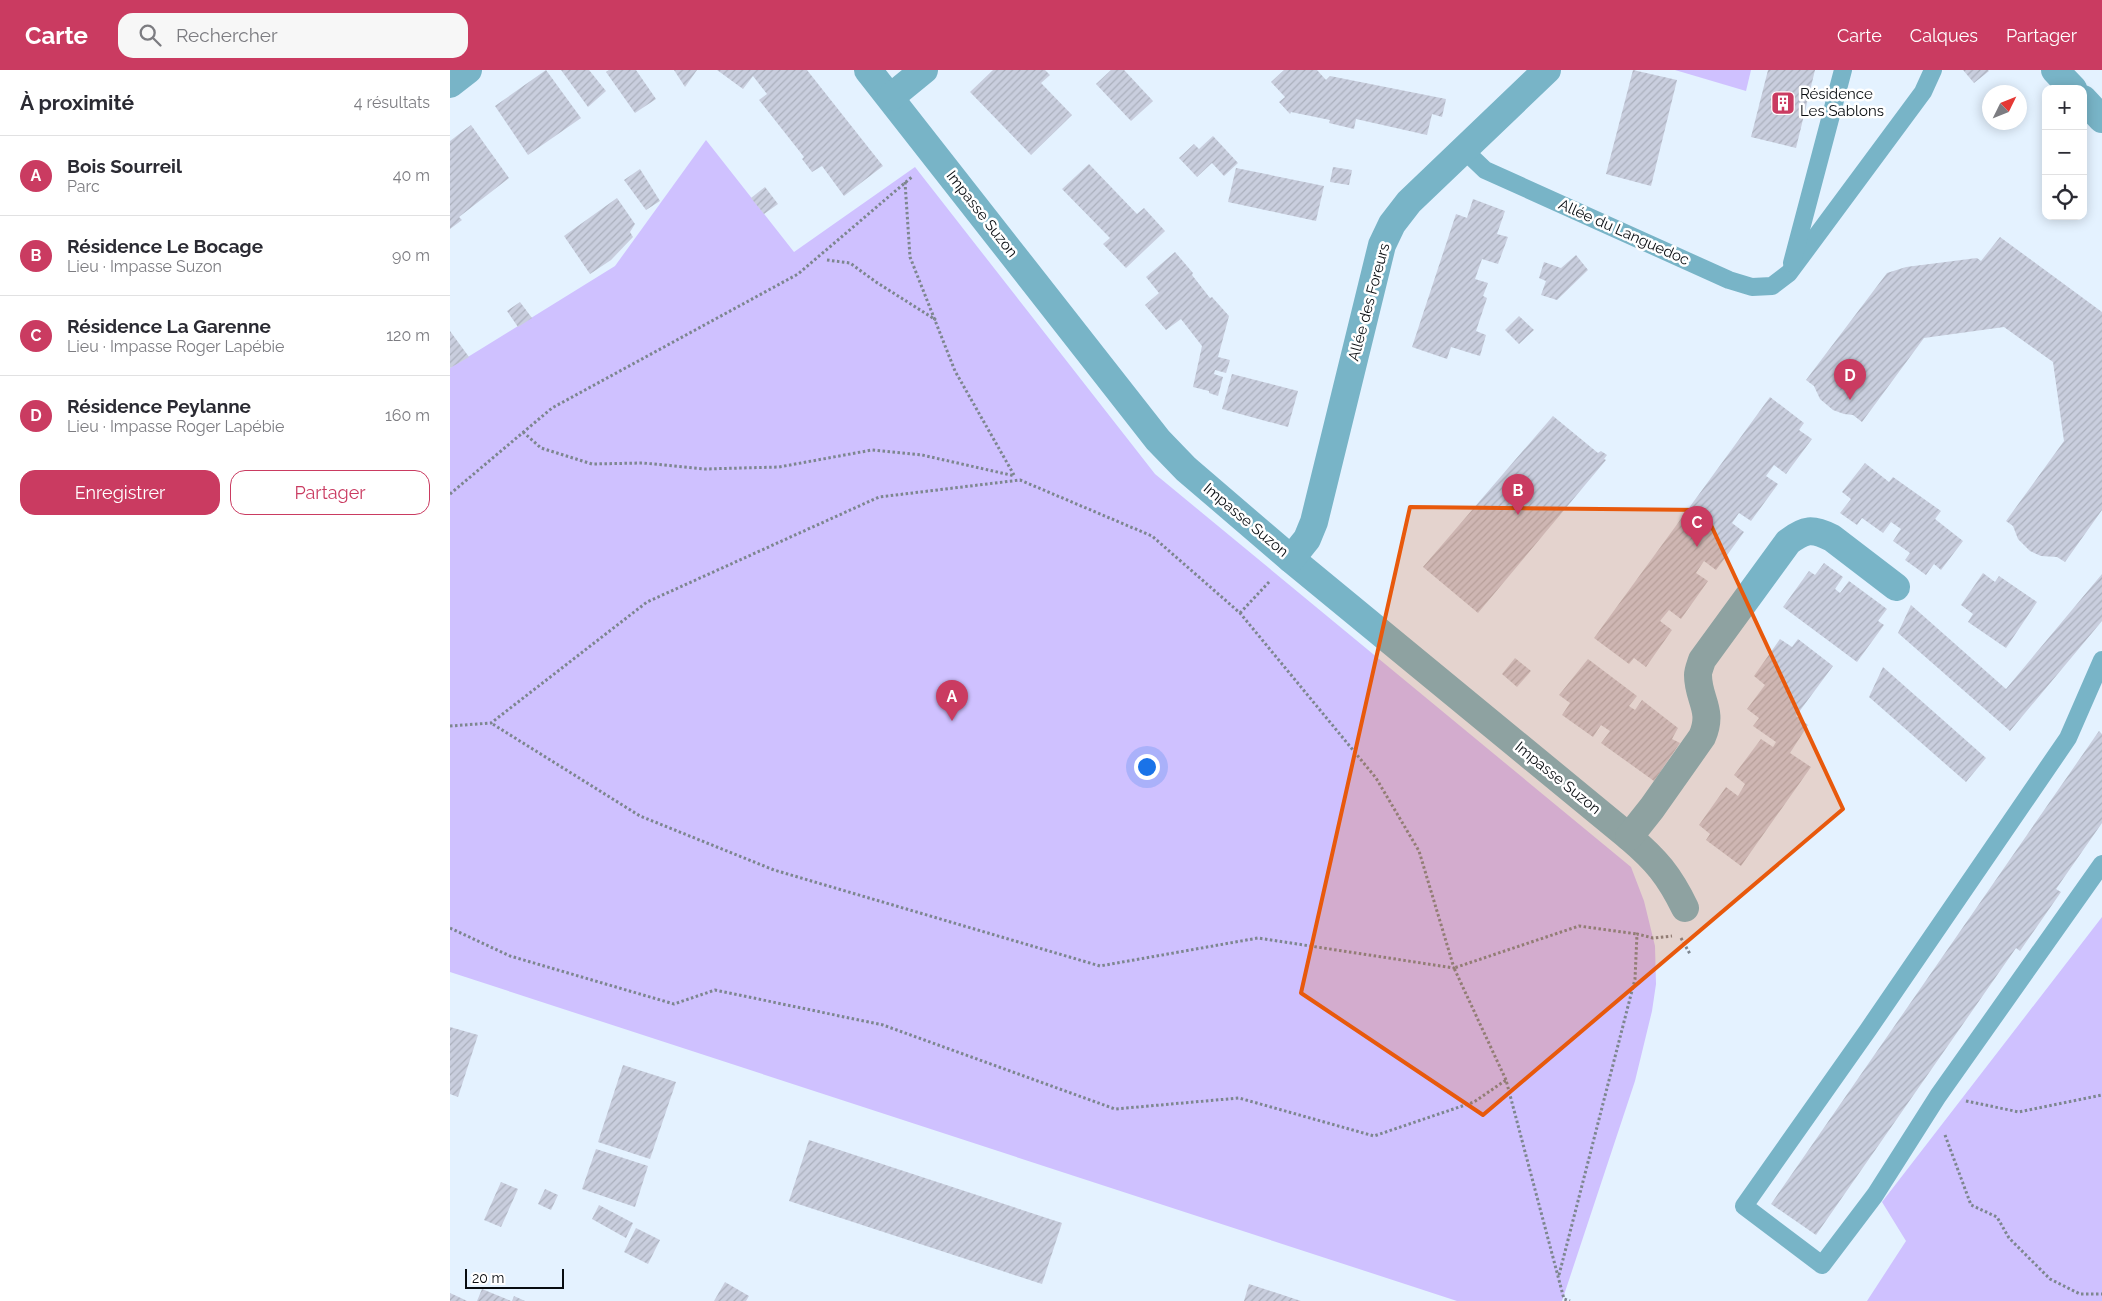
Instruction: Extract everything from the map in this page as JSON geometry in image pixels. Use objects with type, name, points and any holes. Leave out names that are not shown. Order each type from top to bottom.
[{"type":"street","points":[[450,84],[468,70]]},
{"type":"street","name":"Impasse Suzon","points":[[868,70],[1158,440],[1186,469],[1291,559],[1629,836],[1652,857],[1673,883],[1685,908]]},
{"type":"street","points":[[891,98],[924,70]]},
{"type":"street","name":"Allée des Foreurs","points":[[1291,559],[1307,539],[1314,522],[1382,245],[1392,224],[1409,202],[1547,70]]},
{"type":"street","points":[[2055,70],[2069,85]]},
{"type":"street","points":[[2087,103],[2102,119]]},
{"type":"street","points":[[1629,836],[1674,777],[1702,737],[1707,726],[1707,714],[1698,674],[1702,660],[1788,542],[1809,530],[1820,532],[1832,538],[1896,587]]},
{"type":"lane","points":[[1789,273],[1844,70]]},
{"type":"lane","name":"Allée du Languedoc","points":[[1463,149],[1485,170],[1729,280],[1752,287],[1772,286],[1789,273],[1923,92],[1933,70]]},
{"type":"lane","points":[[2102,660],[2095,696],[2068,738],[1868,1030],[1744,1206],[1822,1265],[1875,1195],[1936,1100],[2102,864]]},
{"type":"path","points":[[450,494],[552,408],[798,274],[937,156]]},
{"type":"path","points":[[523,432],[541,448],[592,464],[644,463],[704,468],[778,467],[872,450],[922,455],[1015,476],[955,371],[910,257],[905,182]]},
{"type":"path","points":[[827,260],[850,263],[936,320]]},
{"type":"path","points":[[450,726],[491,723],[647,602],[879,498],[1020,480],[1152,536],[1240,613],[1376,778],[1419,851],[1454,968],[1506,1080],[1564,1299],[1570,1301]]},
{"type":"path","points":[[1240,613],[1291,559]]},
{"type":"path","points":[[491,723],[640,816],[765,866],[1100,966],[1258,938],[1454,968],[1579,926],[1653,938],[1680,936],[1690,954]]},
{"type":"path","points":[[450,928],[510,956],[674,1004],[715,990],[883,1025],[1115,1109],[1239,1098],[1374,1136],[1474,1102],[1506,1080]]},
{"type":"path","points":[[1559,1277],[1635,979],[1637,934]]},
{"type":"path","points":[[2102,1095],[2019,1112],[1936,1100],[1971,1205],[1997,1217],[2009,1238],[2050,1279],[2080,1294],[2102,1294]]},
{"type":"highlighted area","points":[[1410,507],[1704,510],[1843,809],[1483,1115],[1301,993]]},
{"type":"shaded area","points":[[1675,70],[1751,70],[1746,91]]},
{"type":"shaded area","points":[[706,140],[794,252],[915,167],[1155,474],[1631,867],[1644,901],[1655,946],[1656,984],[1652,1011],[1635,1081],[1562,1301],[1457,1301],[450,972],[450,368],[615,266]]},
{"type":"shaded area","points":[[2102,917],[2102,1301],[1867,1301],[1906,1241],[1882,1202]]},
{"type":"building","points":[[546,70],[581,118],[528,155],[495,106]]},
{"type":"building","points":[[561,70],[589,70],[606,91],[588,107]]},
{"type":"building","points":[[609,70],[636,70],[656,99],[635,113],[606,72]]},
{"type":"building","points":[[674,70],[697,70],[685,87]]},
{"type":"building","points":[[717,70],[807,70],[883,166],[844,196],[822,166],[812,172],[802,159],[804,157],[759,100],[767,94],[753,76],[743,89]]},
{"type":"building","points":[[993,70],[1045,70],[1050,75],[1041,83],[1072,115],[1031,155],[970,92]]},
{"type":"building","points":[[1111,70],[1124,70],[1153,101],[1131,121],[1096,84]]},
{"type":"building","points":[[1284,70],[1317,70],[1326,80],[1330,76],[1446,99],[1442,117],[1432,114],[1427,135],[1356,119],[1354,129],[1329,123],[1330,120],[1291,112],[1290,114],[1279,102],[1285,97],[1271,82]]},
{"type":"building","points":[[1633,70],[1677,80],[1651,186],[1606,174]]},
{"type":"building","name":"Résidence Les Sablons","points":[[1768,70],[1815,70],[1796,148],[1751,137]]},
{"type":"building","points":[[1963,70],[1988,70],[1989,71],[1974,83]]},
{"type":"building","points":[[471,125],[509,178],[459,217],[462,220],[450,229],[450,141]]},
{"type":"building","points":[[1213,136],[1238,163],[1224,176],[1212,163],[1197,177],[1179,158],[1194,144],[1199,149]]},
{"type":"building","points":[[1089,164],[1137,214],[1144,208],[1165,231],[1126,268],[1103,244],[1110,238],[1062,189]]},
{"type":"building","points":[[1333,167],[1352,170],[1349,185],[1330,182]]},
{"type":"building","points":[[1236,168],[1324,186],[1316,221],[1228,202]]},
{"type":"building","points":[[640,169],[660,201],[646,210],[624,180]]},
{"type":"building","points":[[765,187],[778,204],[764,214],[751,198]]},
{"type":"building","points":[[617,198],[635,224],[630,232],[633,237],[611,260],[590,274],[564,236]]},
{"type":"building","points":[[1473,199],[1505,211],[1497,234],[1508,237],[1498,264],[1482,259],[1475,279],[1488,283],[1483,296],[1487,298],[1476,331],[1486,335],[1480,356],[1451,347],[1447,359],[1412,347],[1456,214],[1467,218]]},
{"type":"building","points":[[2000,237],[2102,312],[2102,510],[2065,562],[2057,557],[2041,556],[2030,551],[2018,539],[2013,526],[2006,521],[2064,441],[2053,362],[2004,327],[1924,338],[1862,422],[1853,415],[1833,410],[1820,399],[1814,386],[1806,380],[1887,273],[1906,267],[1977,258],[1981,261]]},
{"type":"building","points":[[1175,252],[1193,273],[1192,275],[1210,298],[1212,297],[1229,316],[1218,357],[1230,360],[1226,373],[1215,370],[1214,374],[1223,377],[1218,396],[1209,393],[1209,391],[1193,387],[1202,346],[1181,319],[1166,330],[1145,305],[1159,293],[1146,277]]},
{"type":"building","points":[[1576,255],[1588,270],[1557,300],[1541,295],[1546,281],[1539,278],[1544,262],[1561,268]]},
{"type":"building","points":[[520,302],[532,318],[518,327],[507,311]]},
{"type":"building","points":[[1519,316],[1534,330],[1519,344],[1505,330]]},
{"type":"building","points":[[450,331],[469,357],[450,368]]},
{"type":"building","points":[[1232,374],[1298,391],[1288,427],[1222,409]]},
{"type":"building","points":[[1770,397],[1804,423],[1799,430],[1812,439],[1786,474],[1774,465],[1766,476],[1778,484],[1751,521],[1739,513],[1732,523],[1744,532],[1716,570],[1704,561],[1696,573],[1708,581],[1681,619],[1669,610],[1660,621],[1672,630],[1646,667],[1634,658],[1629,664],[1594,638]]},
{"type":"building","points":[[1553,416],[1598,453],[1601,451],[1607,455],[1604,459],[1606,460],[1478,613],[1423,567]]},
{"type":"building","points":[[1865,463],[1889,482],[1893,477],[1941,511],[1935,519],[1963,541],[1941,570],[1934,564],[1926,575],[1905,560],[1910,553],[1893,541],[1901,529],[1891,522],[1883,533],[1862,518],[1857,525],[1840,513],[1851,499],[1842,492]]},
{"type":"building","points":[[1824,563],[1843,577],[1835,589],[1840,593],[1849,581],[1887,609],[1878,621],[1884,625],[1857,662],[1783,607],[1809,571],[1815,575]]},
{"type":"building","points":[[1983,573],[1995,582],[1999,576],[2037,602],[2006,648],[1968,622],[1973,614],[1961,605]]},
{"type":"building","points":[[2102,574],[2102,621],[2010,731],[1898,633],[1911,605],[2006,689]]},
{"type":"building","points":[[1780,639],[1792,647],[1798,639],[1833,666],[1796,716],[1808,725],[1790,753],[1811,767],[1741,866],[1706,840],[1710,834],[1699,825],[1726,787],[1738,796],[1745,784],[1734,775],[1761,739],[1773,747],[1776,742],[1753,726],[1759,718],[1747,709],[1765,685],[1754,676]]},
{"type":"building","points":[[1515,658],[1531,671],[1517,687],[1502,674]]},
{"type":"building","points":[[1588,659],[1637,696],[1629,706],[1635,710],[1642,700],[1678,728],[1672,739],[1680,743],[1654,781],[1601,743],[1610,731],[1601,725],[1593,737],[1562,715],[1570,703],[1559,695]]},
{"type":"building","points":[[1883,667],[1986,758],[1966,782],[1869,697]]},
{"type":"building","points":[[2099,731],[2102,734],[2102,823],[2056,889],[2061,892],[2020,951],[2016,948],[1816,1235],[1771,1204]]},
{"type":"building","points":[[450,1027],[478,1035],[458,1097],[450,1094]]},
{"type":"building","points":[[623,1065],[676,1082],[650,1159],[598,1142]]},
{"type":"building","points":[[809,1140],[1062,1223],[1042,1284],[789,1201]]},
{"type":"building","points":[[596,1149],[648,1166],[635,1207],[582,1189]]},
{"type":"building","points":[[501,1182],[518,1189],[501,1227],[484,1220]]},
{"type":"building","points":[[545,1189],[558,1195],[551,1210],[538,1204]]},
{"type":"building","points":[[599,1205],[633,1223],[626,1238],[592,1219]]},
{"type":"building","points":[[636,1228],[660,1240],[648,1264],[624,1252]]},
{"type":"building","points":[[725,1282],[749,1296],[746,1301],[714,1301]]},
{"type":"building","points":[[1249,1284],[1301,1301],[1244,1301]]},
{"type":"building","points":[[482,1289],[511,1301],[477,1301]]},
{"type":"building","points":[[450,1293],[463,1299],[467,1301],[450,1301]]},
{"type":"building","points":[[514,1296],[525,1301],[512,1301]]},
{"type":"place","name":"Résidence Les Sablons","points":[[1783,103]]},
{"type":"place","name":"Résidence Peylanne","points":[[1850,400]]},
{"type":"place","name":"Résidence Le Bocage","points":[[1518,515]]},
{"type":"place","name":"Résidence La Garenne","points":[[1697,547]]},
{"type":"place","name":"Bois Sourreil","points":[[952,721]]}]
